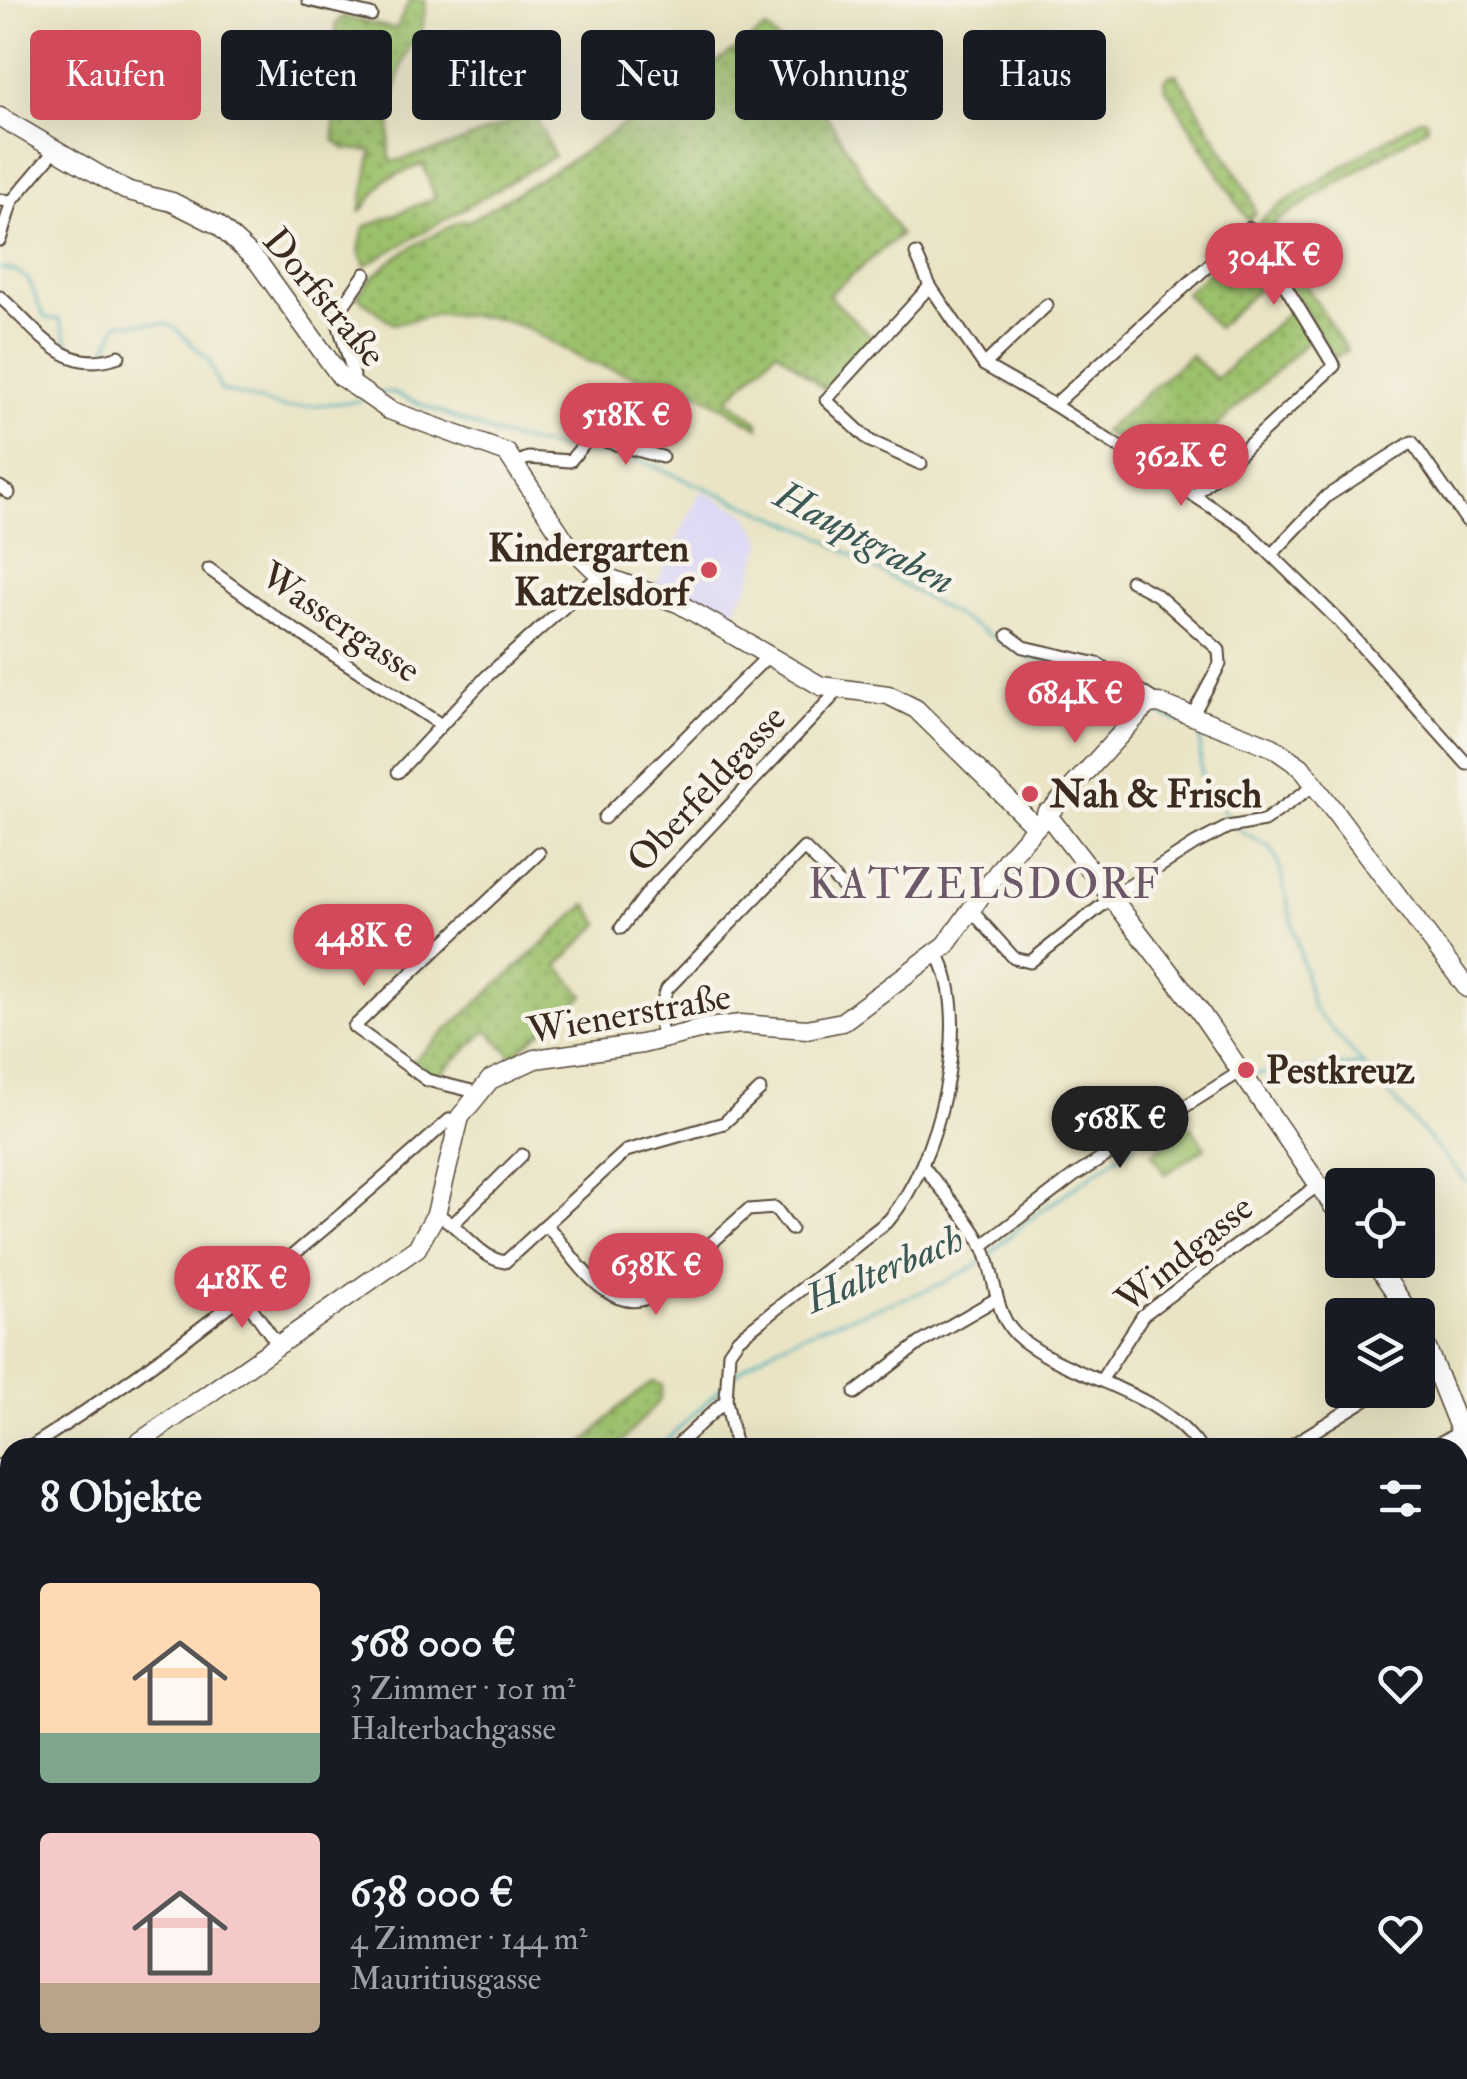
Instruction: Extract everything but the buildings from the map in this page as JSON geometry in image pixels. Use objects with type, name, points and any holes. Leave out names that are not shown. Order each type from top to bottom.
[{"type":"street","points":[[308,0],[372,15]]},
{"type":"street","name":"Dorfstraße","points":[[0,117],[124,190],[196,212],[226,232],[258,262],[322,357],[370,398]]},
{"type":"street","points":[[0,240],[6,201],[56,149]]},
{"type":"street","points":[[1054,405],[1250,228],[1334,366],[1196,494]]},
{"type":"street","points":[[916,254],[933,286],[826,400],[870,441],[921,464]]},
{"type":"street","points":[[365,274],[336,316],[354,376],[370,398],[497,448],[516,463],[566,542],[600,575],[678,603],[838,692],[888,695],[916,709],[1041,820],[1110,899],[1198,1009],[1325,1196]]},
{"type":"street","points":[[930,286],[984,365],[1196,494],[1272,553],[1467,764]]},
{"type":"street","points":[[0,297],[69,358],[96,364],[120,356]]},
{"type":"street","points":[[984,365],[1047,305]]},
{"type":"street","points":[[516,463],[528,458],[570,461],[590,437],[662,456]]},
{"type":"street","points":[[1272,553],[1327,496],[1412,442],[1467,521]]},
{"type":"street","name":"Wassergasse","points":[[209,569],[278,620],[440,724]]},
{"type":"street","points":[[398,772],[440,724],[600,575]]},
{"type":"street","points":[[1131,581],[1157,595],[1219,650],[1220,664],[1192,716]]},
{"type":"street","points":[[1008,636],[1024,647],[1098,664],[1148,706],[1192,716],[1280,751],[1316,784],[1460,966],[1467,988]]},
{"type":"street","points":[[604,818],[770,654]]},
{"type":"street","name":"Oberfeldgasse","points":[[621,928],[649,891],[838,692]]},
{"type":"street","name":"Wienerstraße","points":[[146,1438],[276,1342],[417,1248],[436,1214],[460,1118],[476,1092],[504,1071],[534,1059],[662,1040],[730,1025],[800,1030],[834,1024],[856,1014],[937,954],[1041,820],[1148,706]]},
{"type":"street","points":[[972,910],[1022,963],[1110,899],[1235,826],[1264,821],[1316,784]]},
{"type":"street","points":[[662,1040],[659,1012],[667,989],[804,848],[845,889]]},
{"type":"street","points":[[476,1092],[416,1074],[354,1028],[539,853]]},
{"type":"street","points":[[734,1438],[726,1396],[727,1367],[738,1338],[888,1220],[924,1167],[948,1080],[949,995],[937,954]]},
{"type":"street","points":[[985,1253],[1074,1176],[1240,1072]]},
{"type":"street","points":[[436,1214],[455,1222],[492,1260],[506,1262],[626,1151],[714,1127],[760,1090]]},
{"type":"street","points":[[45,1438],[92,1408],[242,1296],[448,1120],[460,1118]]},
{"type":"street","points":[[455,1222],[522,1155]]},
{"type":"street","points":[[924,1167],[985,1253],[996,1299],[1010,1328],[1022,1340],[1170,1416],[1191,1438]]},
{"type":"street","name":"Windgasse","points":[[1102,1379],[1143,1315],[1318,1186]]},
{"type":"street","points":[[548,1227],[606,1293],[620,1302],[635,1303],[654,1295],[748,1210],[775,1208],[791,1229]]},
{"type":"street","points":[[242,1296],[276,1342]]},
{"type":"street","points":[[854,1393],[920,1343],[996,1299]]},
{"type":"street","points":[[1435,1381],[1463,1438]]},
{"type":"street","points":[[684,1438],[726,1396]]},
{"type":"street","points":[[1303,1438],[1352,1408]]},
{"type":"shaded area","points":[[701,491],[747,514],[763,540],[749,585],[729,619],[656,584]]},
{"type":"green space","points":[[410,0],[426,0],[422,30],[412,30],[392,119],[392,30],[336,30],[336,24],[342,17],[396,29]]},
{"type":"green space","points":[[735,50],[735,120],[829,120],[900,235],[828,295],[872,337],[827,391],[777,350],[728,399],[758,422],[759,428],[681,382],[656,382],[588,362],[524,327],[492,317],[438,314],[393,324],[357,296],[379,271],[404,252],[461,221],[471,220],[631,120],[715,120],[715,63]]},
{"type":"green space","points":[[1177,74],[1250,195],[1255,213],[1248,221],[1165,87],[1164,80]]},
{"type":"green space","points":[[1421,118],[1426,119],[1427,127],[1274,223],[1280,244],[1347,351],[1333,358],[1257,228],[1262,218],[1280,205]]},
{"type":"green space","points":[[334,120],[392,120],[391,162],[445,148],[514,120],[538,120],[554,156],[365,266],[359,250],[364,227],[435,198],[423,164],[386,179],[360,213],[372,151],[345,149],[334,140]]},
{"type":"green space","points":[[1244,240],[1251,242],[1271,277],[1217,328],[1185,293]]},
{"type":"green space","points":[[1292,309],[1312,337],[1168,472],[1103,432],[1190,355],[1216,379]]},
{"type":"green space","points":[[587,904],[600,924],[558,965],[584,996],[512,1056],[488,1030],[435,1078],[411,1063]]},
{"type":"green space","points":[[1191,1126],[1205,1148],[1165,1174],[1152,1153]]},
{"type":"green space","points":[[654,1381],[662,1386],[660,1400],[625,1438],[590,1438],[618,1408]]},
{"type":"waterway","name":"Hauptgraben","points":[[0,268],[28,280],[47,319],[59,319],[70,347],[86,355]]},
{"type":"waterway","name":"Hauptgraben","points":[[104,354],[118,323],[167,324],[208,359],[221,390],[285,408],[361,401]]},
{"type":"waterway","name":"Hauptgraben","points":[[377,394],[390,392],[500,436],[574,452]]},
{"type":"waterway","name":"Hauptgraben","points":[[582,452],[629,456],[814,533],[1032,660],[1076,664],[1136,704]]},
{"type":"waterway","name":"Hauptgraben","points":[[1153,711],[1195,728],[1200,736],[1201,775],[1229,820]]},
{"type":"waterway","name":"Hauptgraben","points":[[1237,829],[1272,849],[1279,865],[1313,1008],[1467,1182]]},
{"type":"waterway","points":[[1253,1074],[1360,1065]]},
{"type":"waterway","name":"Halterbach","points":[[990,1254],[1023,1224],[1135,1144]]},
{"type":"waterway","name":"Halterbach","points":[[731,1378],[759,1356],[790,1340],[922,1292],[984,1260]]},
{"type":"waterway","name":"Halterbach","points":[[668,1438],[722,1387]]},
{"type":"place","name":"Kindergarten Katzelsdorf","points":[[709,570]]},
{"type":"place","name":"Nah & Frisch","points":[[1030,794]]},
{"type":"place","name":"Pestkreuz","points":[[1246,1070]]},
{"type":"district","name":"KATZELSDORF","points":[[985,883]]}]
